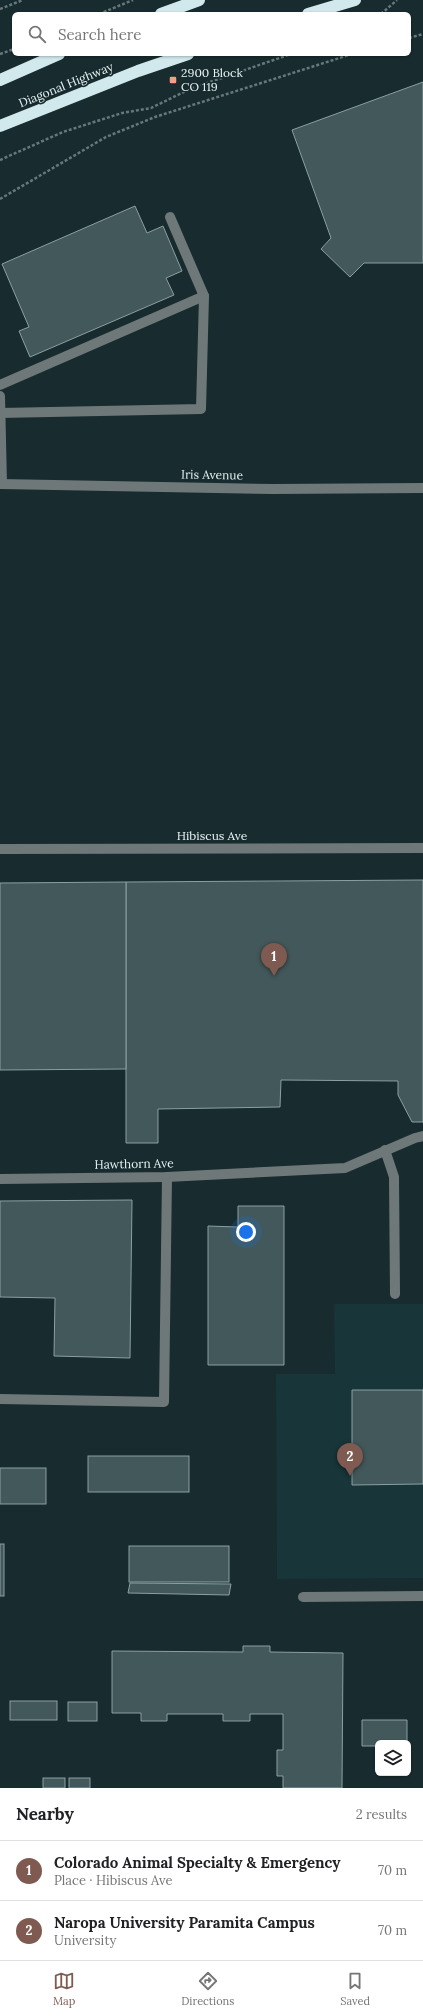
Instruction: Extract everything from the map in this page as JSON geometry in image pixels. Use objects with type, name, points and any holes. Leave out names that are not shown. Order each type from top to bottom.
[{"type":"highway","points":[[166,12],[199,0]]},
{"type":"highway","points":[[315,12],[356,0]]},
{"type":"highway","points":[[0,80],[54,56]]},
{"type":"highway","name":"Diagonal Highway","points":[[0,126],[138,71],[182,56]]},
{"type":"street","points":[[1,413],[201,409],[204,296],[170,217]]},
{"type":"street","points":[[0,385],[204,296]]},
{"type":"street","points":[[0,396],[1,484]]},
{"type":"street","name":"Iris Avenue","points":[[1,484],[273,489],[423,488]]},
{"type":"street","name":"Hibiscus Ave","points":[[0,849],[423,848]]},
{"type":"street","name":"Hawthorn Ave","points":[[0,1179],[167,1177],[345,1168],[385,1150],[423,1136]]},
{"type":"street","points":[[385,1150],[394,1177],[395,1294]]},
{"type":"street","points":[[0,1399],[164,1402],[167,1177]]},
{"type":"street","points":[[303,1596],[423,1596]]},
{"type":"path","points":[[0,9],[23,0]]},
{"type":"path","points":[[104,12],[133,0]]},
{"type":"path","points":[[383,12],[397,0]]},
{"type":"path","points":[[411,37],[423,34]]},
{"type":"path","points":[[0,54],[12,49]]},
{"type":"path","points":[[0,160],[63,132],[122,114],[151,108],[190,89],[285,56]]},
{"type":"path","points":[[0,199],[113,134],[155,117],[346,56]]},
{"type":"shaded area","points":[[334,1304],[423,1304],[423,1578],[277,1579],[276,1374],[335,1374]]},
{"type":"building","points":[[423,82],[423,263],[364,263],[350,277],[321,249],[331,238],[292,130]]},
{"type":"building","points":[[135,206],[147,233],[163,226],[182,271],[166,278],[174,295],[30,357],[19,331],[29,327],[2,264]]},
{"type":"building","points":[[423,880],[423,1122],[412,1122],[398,1095],[398,1081],[281,1080],[280,1107],[158,1109],[158,1143],[126,1143],[126,882]]},
{"type":"building","points":[[126,882],[126,1069],[0,1070],[0,883]]},
{"type":"building","points":[[132,1200],[130,1358],[54,1356],[55,1298],[0,1297],[0,1201]]},
{"type":"building","points":[[238,1206],[284,1206],[284,1365],[208,1365],[208,1226],[238,1227]]},
{"type":"building","points":[[352,1390],[423,1390],[423,1484],[352,1485]]},
{"type":"building","points":[[88,1456],[189,1456],[189,1492],[88,1492]]},
{"type":"building","points":[[0,1468],[46,1468],[46,1504],[0,1504]]},
{"type":"building","points":[[0,1544],[4,1544],[4,1596],[0,1596]]},
{"type":"building","points":[[129,1546],[229,1546],[229,1582],[129,1582]]},
{"type":"building","points":[[130,1583],[231,1584],[229,1595],[128,1593]]},
{"type":"building","points":[[243,1646],[270,1646],[270,1652],[343,1653],[342,1788],[283,1788],[283,1776],[277,1776],[277,1750],[283,1750],[283,1714],[250,1714],[250,1721],[223,1721],[223,1714],[167,1714],[167,1721],[141,1721],[141,1713],[112,1713],[112,1651],[243,1652]]},
{"type":"building","points":[[10,1701],[57,1701],[57,1720],[10,1720]]},
{"type":"building","points":[[68,1702],[97,1702],[97,1721],[68,1721]]},
{"type":"building","points":[[362,1720],[407,1720],[407,1740],[375,1740],[375,1746],[362,1746]]},
{"type":"building","points":[[43,1778],[65,1778],[65,1788],[43,1788]]},
{"type":"building","points":[[69,1778],[90,1778],[90,1788],[69,1788]]},
{"type":"place","name":"2900 Block CO 119","points":[[173,80]]},
{"type":"place","name":"Colorado Animal Specialty & Emergency","points":[[274,976]]},
{"type":"place","name":"Naropa University Paramita Campus","points":[[350,1476]]}]
